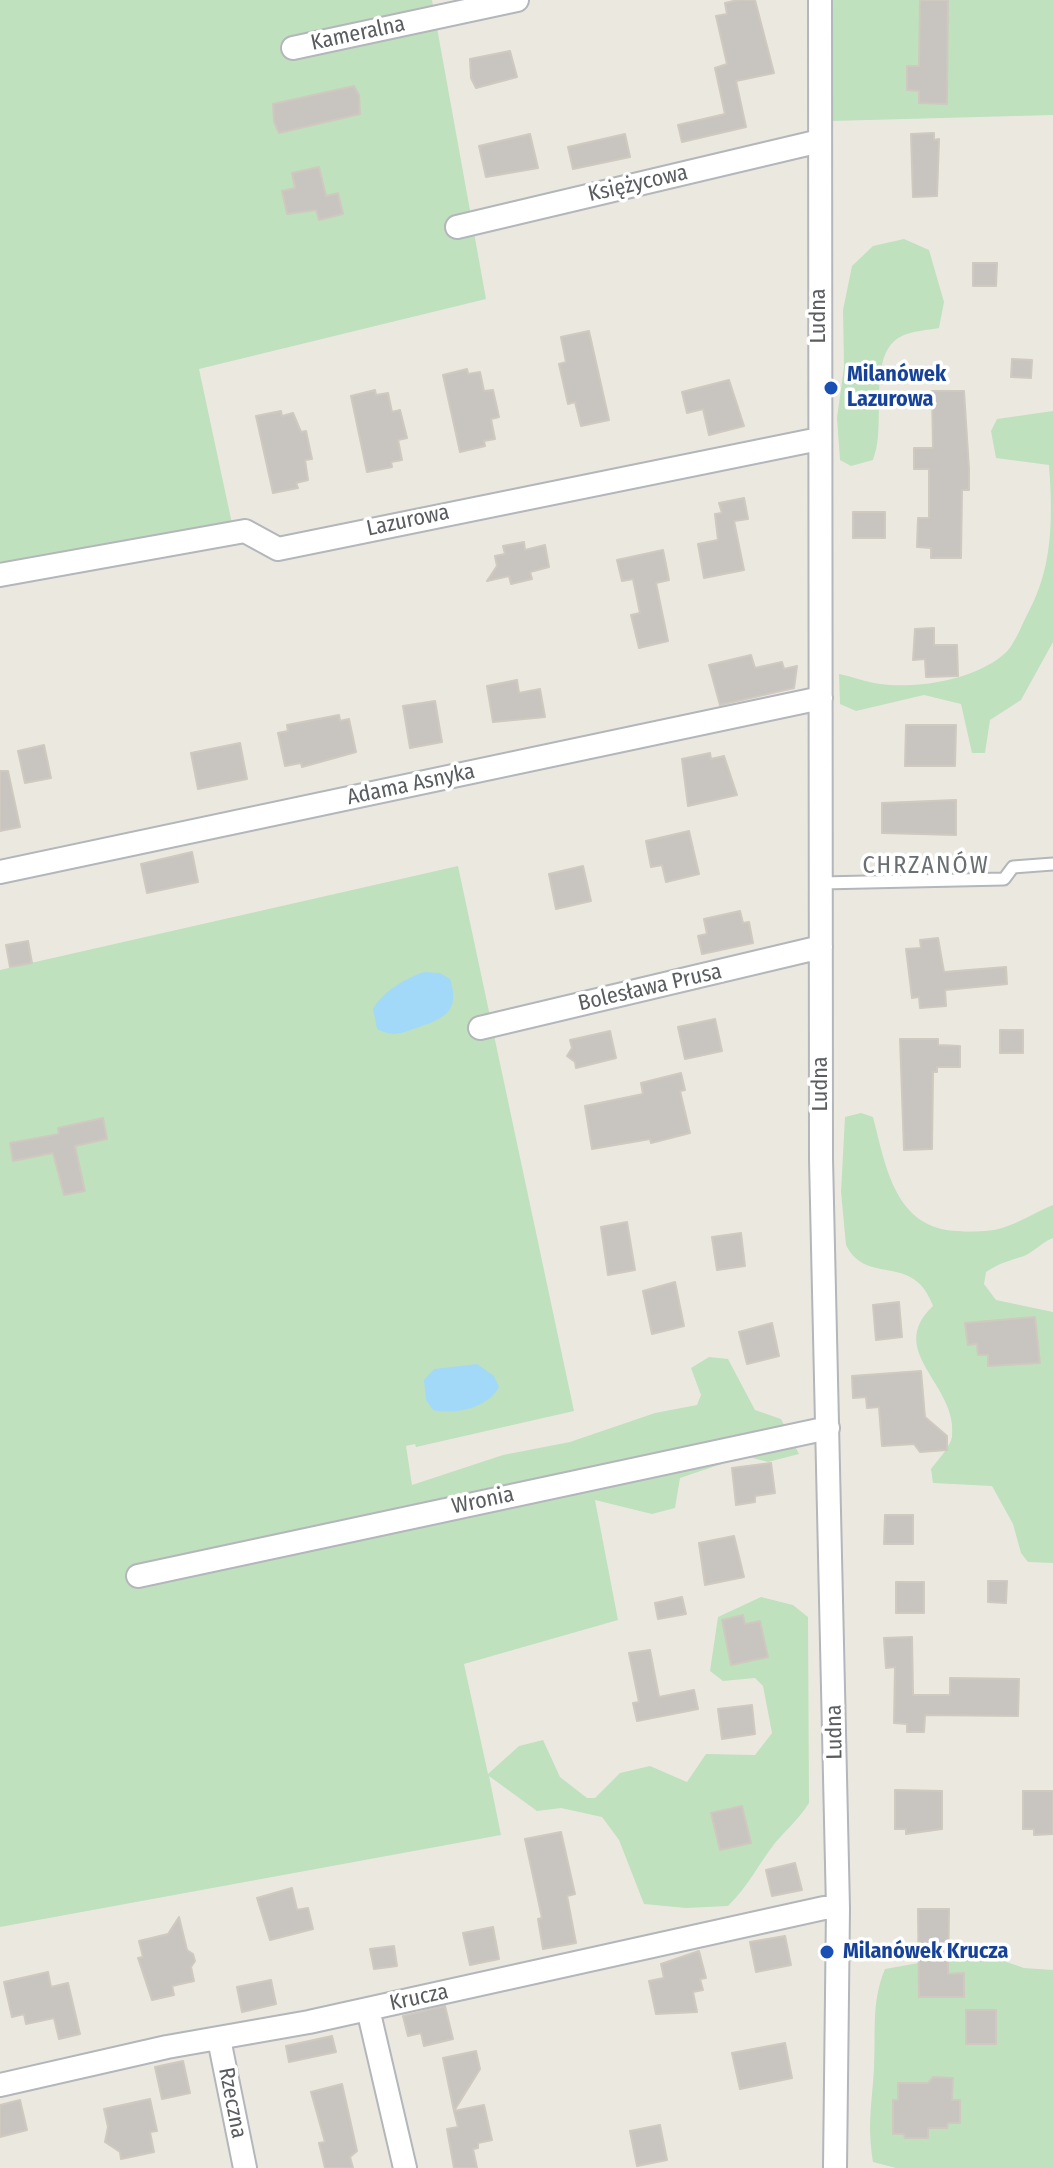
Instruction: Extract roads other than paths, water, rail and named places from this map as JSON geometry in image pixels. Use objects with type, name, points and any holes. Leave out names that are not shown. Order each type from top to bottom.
[{"type":"street","name":"Kameralna","points":[[293,48],[517,0]]},
{"type":"street","name":"Ludna","points":[[820,0],[821,1159],[838,1908],[835,2168]]},
{"type":"street","name":"Księżycowa","points":[[457,227],[820,141]]},
{"type":"street","name":"Lazurowa","points":[[0,575],[245,531],[278,549],[819,439]]},
{"type":"street","name":"Adama Asnyka","points":[[0,872],[821,698]]},
{"type":"street","name":"Bolesława Prusa","points":[[480,1028],[821,947]]},
{"type":"street","name":"Wronia","points":[[138,1576],[828,1428]]},
{"type":"street","name":"Krucza","points":[[0,2085],[368,2009],[824,1908],[838,1908]]},
{"type":"street","points":[[368,2009],[405,2168]]},
{"type":"street","name":"Rzeczna","points":[[219,2039],[245,2168]]},
{"type":"lane","points":[[821,883],[1004,879],[1013,867],[1053,864]]},
{"type":"water","points":[[424,972],[440,973],[450,979],[453,998],[448,1011],[437,1020],[403,1033],[393,1034],[377,1029],[373,1009],[377,1003],[395,986]]},
{"type":"water","points":[[477,1364],[494,1376],[499,1387],[494,1394],[470,1408],[433,1410],[426,1400],[424,1380],[434,1369]]},
{"type":"place","name":"Milanówek Lazurowa","points":[[831,388]]},
{"type":"place","name":"Milanówek Krucza","points":[[827,1952]]},
{"type":"district","name":"CHRZANÓW","points":[[926,866]]}]
